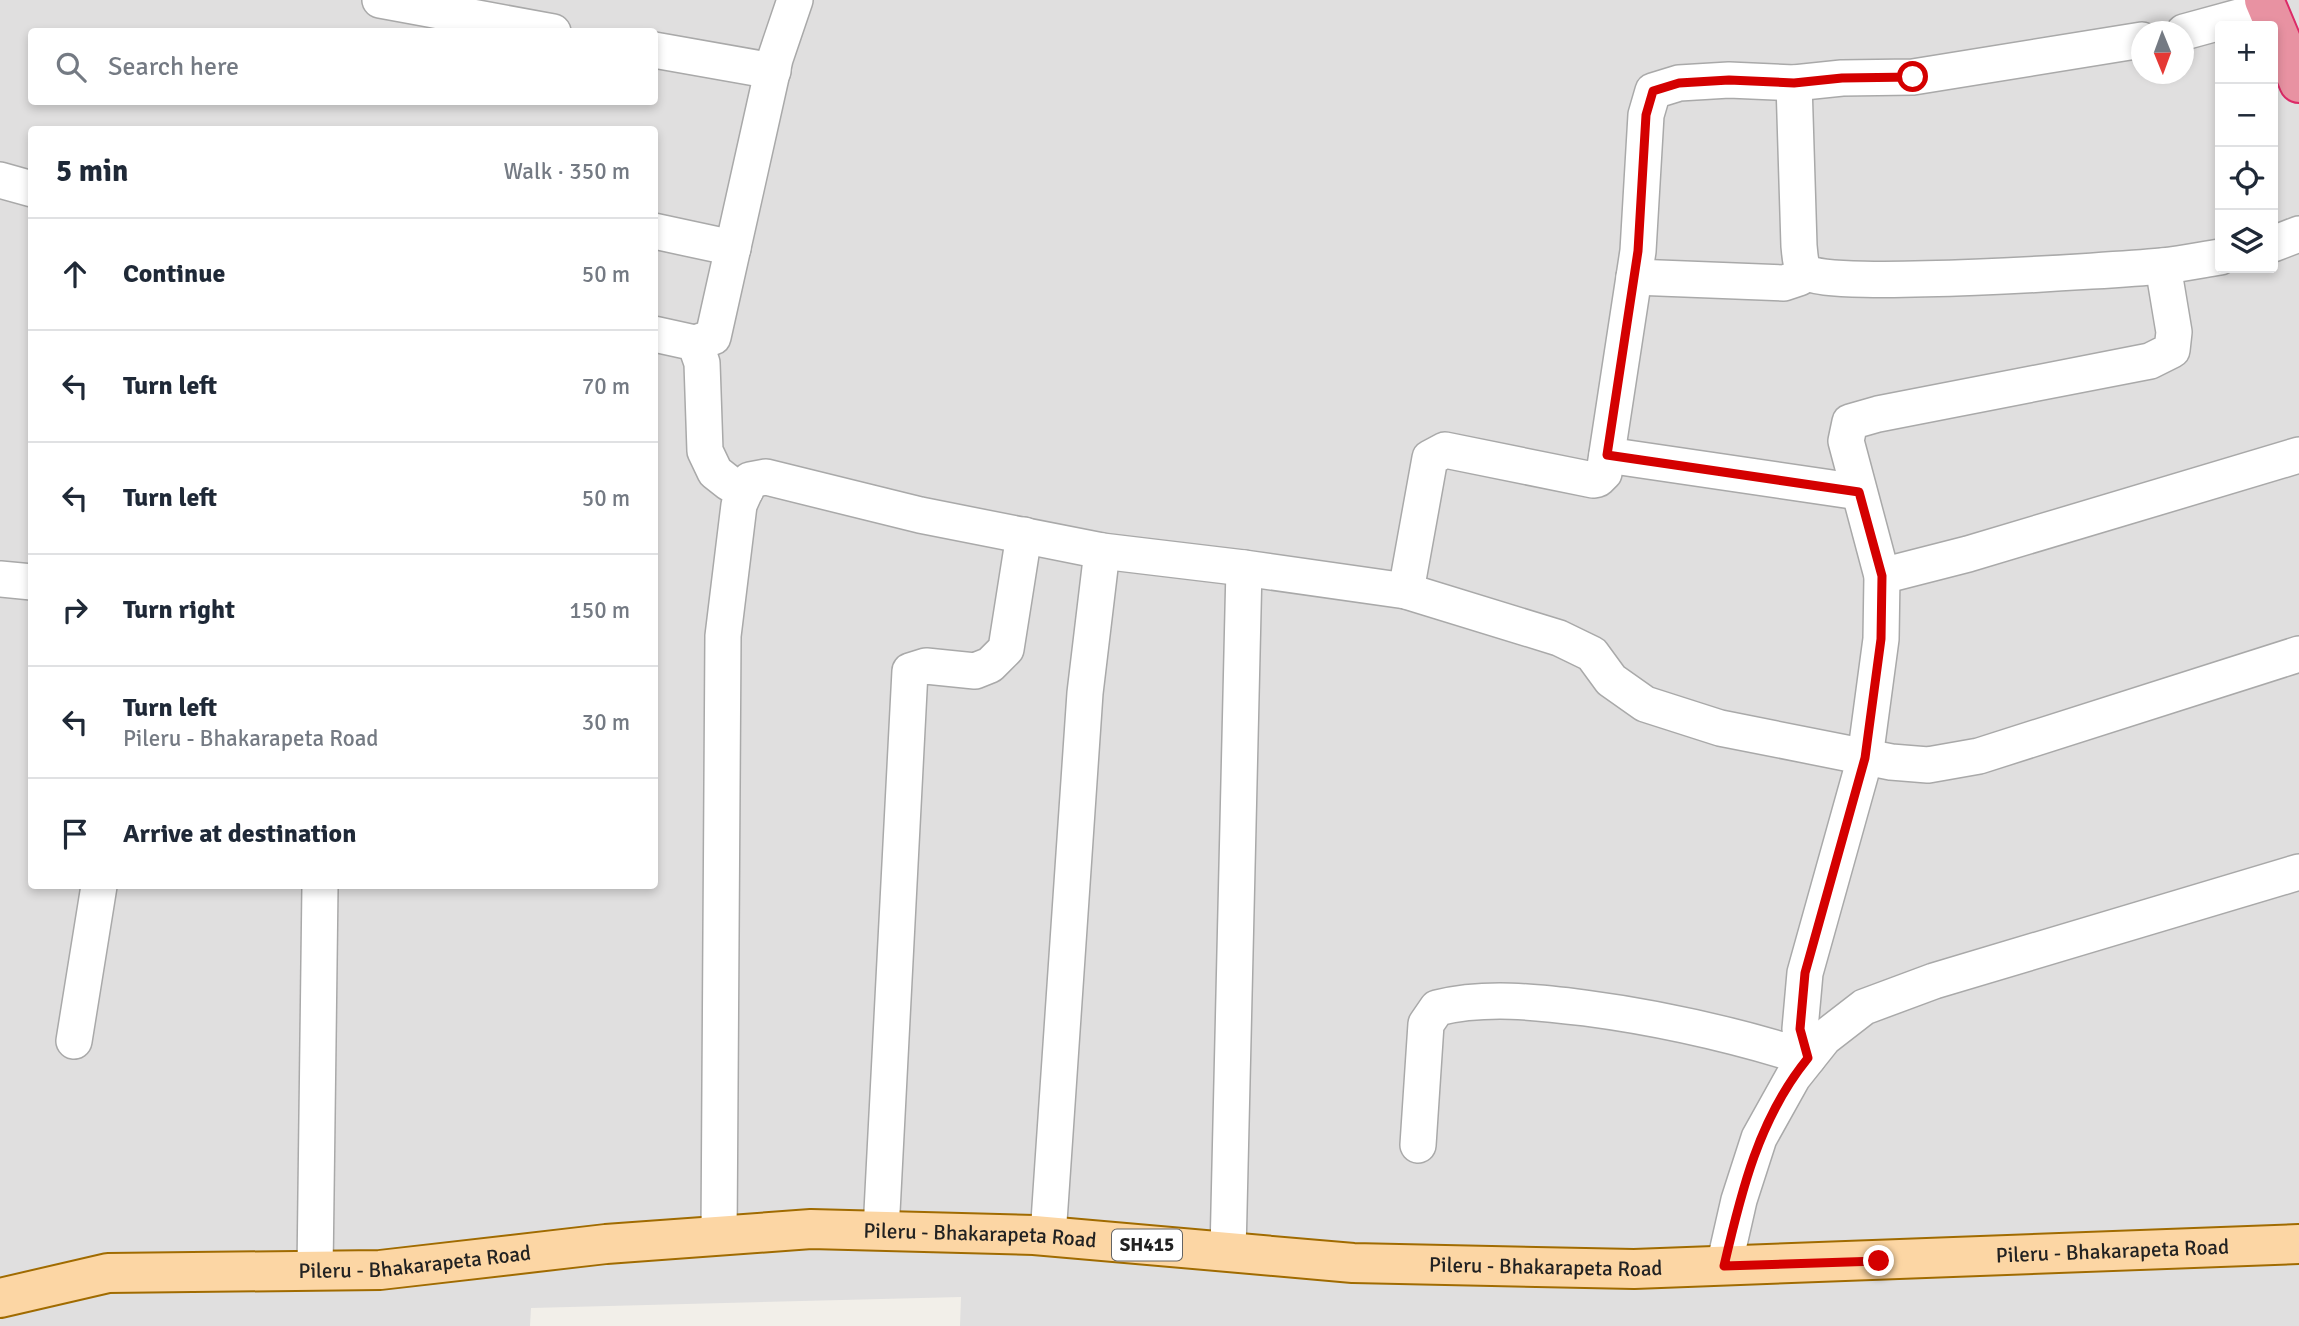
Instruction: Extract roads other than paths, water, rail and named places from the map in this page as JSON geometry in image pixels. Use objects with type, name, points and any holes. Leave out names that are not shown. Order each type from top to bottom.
[{"type":"highway","points":[[2266,5],[2299,83]]},
{"type":"main road","name":"Pileru - Bhakarapeta Road","points":[[0,1298],[108,1273],[380,1270],[606,1244],[811,1229],[1048,1236],[1353,1263],[1634,1269],[2299,1244]]},
{"type":"street","points":[[380,0],[531,28]]},
{"type":"street","points":[[658,335],[695,343],[713,337],[773,71],[795,0]]},
{"type":"street","points":[[2194,28],[2266,5]]},
{"type":"street","points":[[1406,591],[1430,458],[1445,450],[1593,480],[1604,473],[1638,251],[1646,115],[1653,91],[1679,83],[1729,80],[1794,83],[1842,78],[1913,77],[2131,42]]},
{"type":"street","points":[[658,51],[773,71]]},
{"type":"street","points":[[1794,83],[1799,246],[1806,273],[1817,277],[1843,279],[1979,277],[2163,266],[2215,258]]},
{"type":"street","points":[[0,180],[28,187]]},
{"type":"street","points":[[658,232],[733,248]]},
{"type":"street","points":[[2278,242],[2299,234]]},
{"type":"street","points":[[1808,1058],[1800,1029],[1805,973],[1865,758],[1881,639],[1882,576],[1846,441],[1850,422],[1878,414],[2150,361],[2172,350],[2174,332],[2163,266]]},
{"type":"street","points":[[1634,277],[1784,283],[1806,273]]},
{"type":"street","points":[[695,343],[702,363],[705,451],[715,472],[729,483],[746,489]]},
{"type":"street","points":[[1607,455],[1859,492]]},
{"type":"street","points":[[1882,576],[1968,555],[2299,455]]},
{"type":"street","points":[[719,1236],[723,636],[738,505],[750,481],[766,477],[920,515],[1102,551],[1406,591],[1570,643],[1592,654],[1611,680],[1645,704],[1720,729],[1865,758],[1927,765],[1979,756],[2299,654]]},
{"type":"street","points":[[881,1231],[910,671],[926,666],[975,671],[990,665],[1006,649],[1024,535]]},
{"type":"street","points":[[1048,1236],[1085,693],[1102,551]]},
{"type":"street","points":[[1228,1252],[1244,568]]},
{"type":"street","points":[[0,579],[28,582]]},
{"type":"street","points":[[1724,1266],[1739,1200],[1759,1138],[1793,1077],[1824,1038],[1864,1007],[1934,981],[2299,872]]},
{"type":"street","points":[[75,1041],[99,889]]},
{"type":"street","points":[[315,1271],[320,889]]},
{"type":"street","points":[[1418,1145],[1426,1024],[1437,1008],[1464,1001],[1551,1003],[1631,1014],[1734,1035],[1808,1058]]}]
